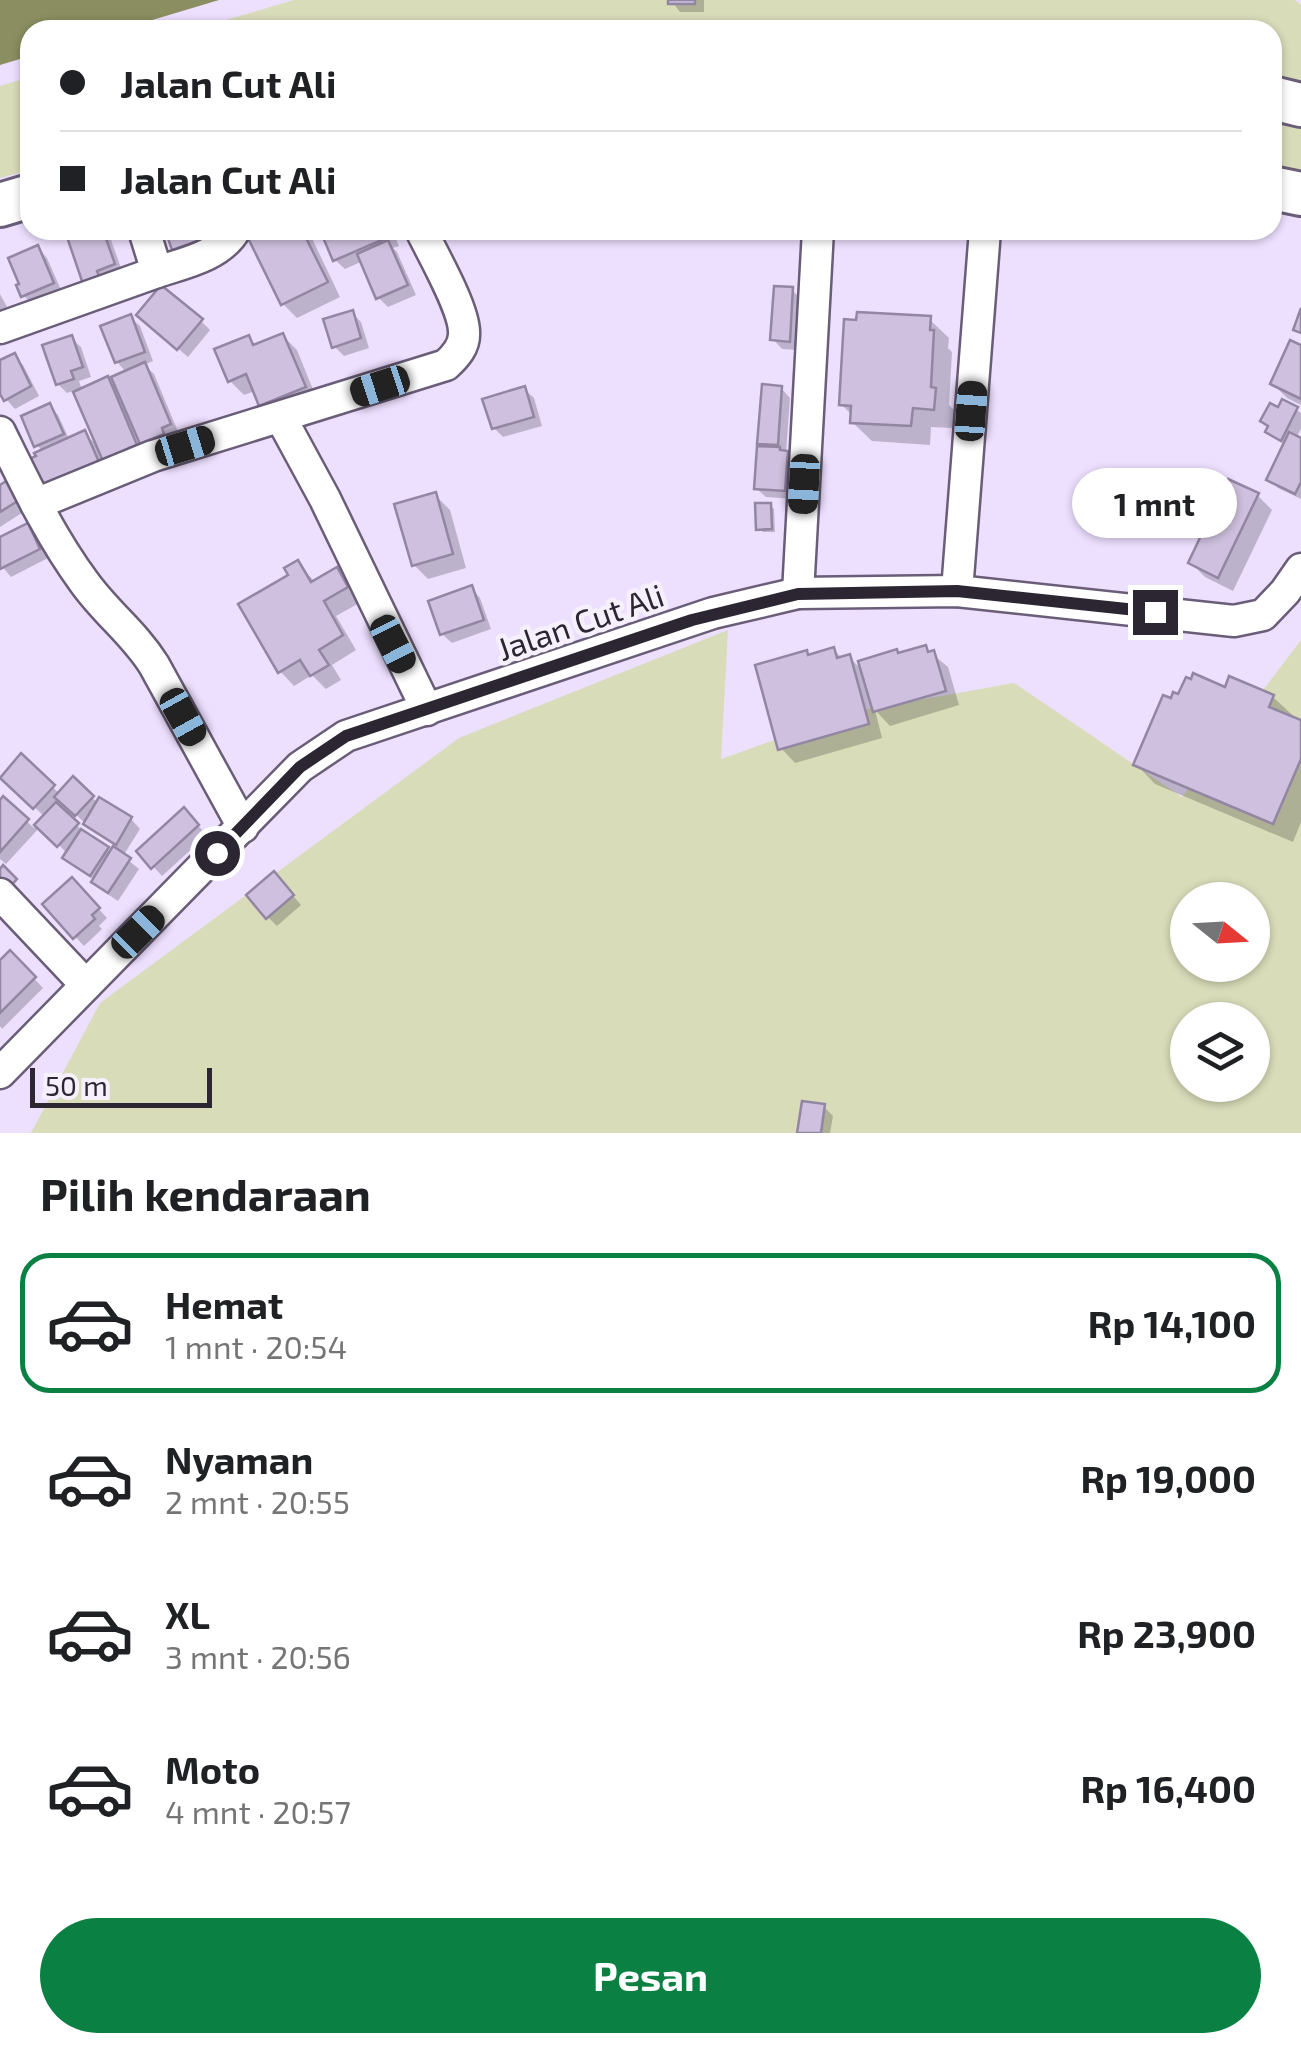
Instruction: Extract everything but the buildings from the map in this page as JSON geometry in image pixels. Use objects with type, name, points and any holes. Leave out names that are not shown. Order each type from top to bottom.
[{"type":"street","points":[[147,240],[157,272]]},
{"type":"street","points":[[0,328],[200,258],[228,240]]},
{"type":"street","points":[[36,504],[153,456],[446,365],[456,356],[465,330],[425,240]]},
{"type":"street","points":[[798,594],[817,240]]},
{"type":"street","points":[[957,591],[984,240]]},
{"type":"street","points":[[281,418],[427,710]]},
{"type":"street","points":[[0,432],[36,504],[81,579],[104,609],[139,642],[154,665],[243,826]]},
{"type":"street","name":"Jalan Cut Ali","points":[[0,1073],[300,767],[346,736],[699,618],[798,594],[957,591],[1234,621],[1263,615],[1301,569]]},
{"type":"street","points":[[0,894],[86,985]]},
{"type":"shaded area","points":[[0,0],[219,0],[152,20],[20,20],[20,59],[0,65]]},
{"type":"shaded area","points":[[294,0],[1295,0],[1301,5],[1301,180],[1282,176],[1282,20],[226,20]]},
{"type":"shaded area","points":[[20,80],[20,173],[0,178],[0,86]]},
{"type":"shaded area","points":[[728,630],[721,759],[857,711],[1014,683],[1182,797],[1301,640],[1301,1133],[31,1133],[100,1003],[459,738]]},
{"type":"route","points":[[217,853],[300,767],[346,736],[671,627],[759,602],[798,594],[957,591],[1155,612]]}]
